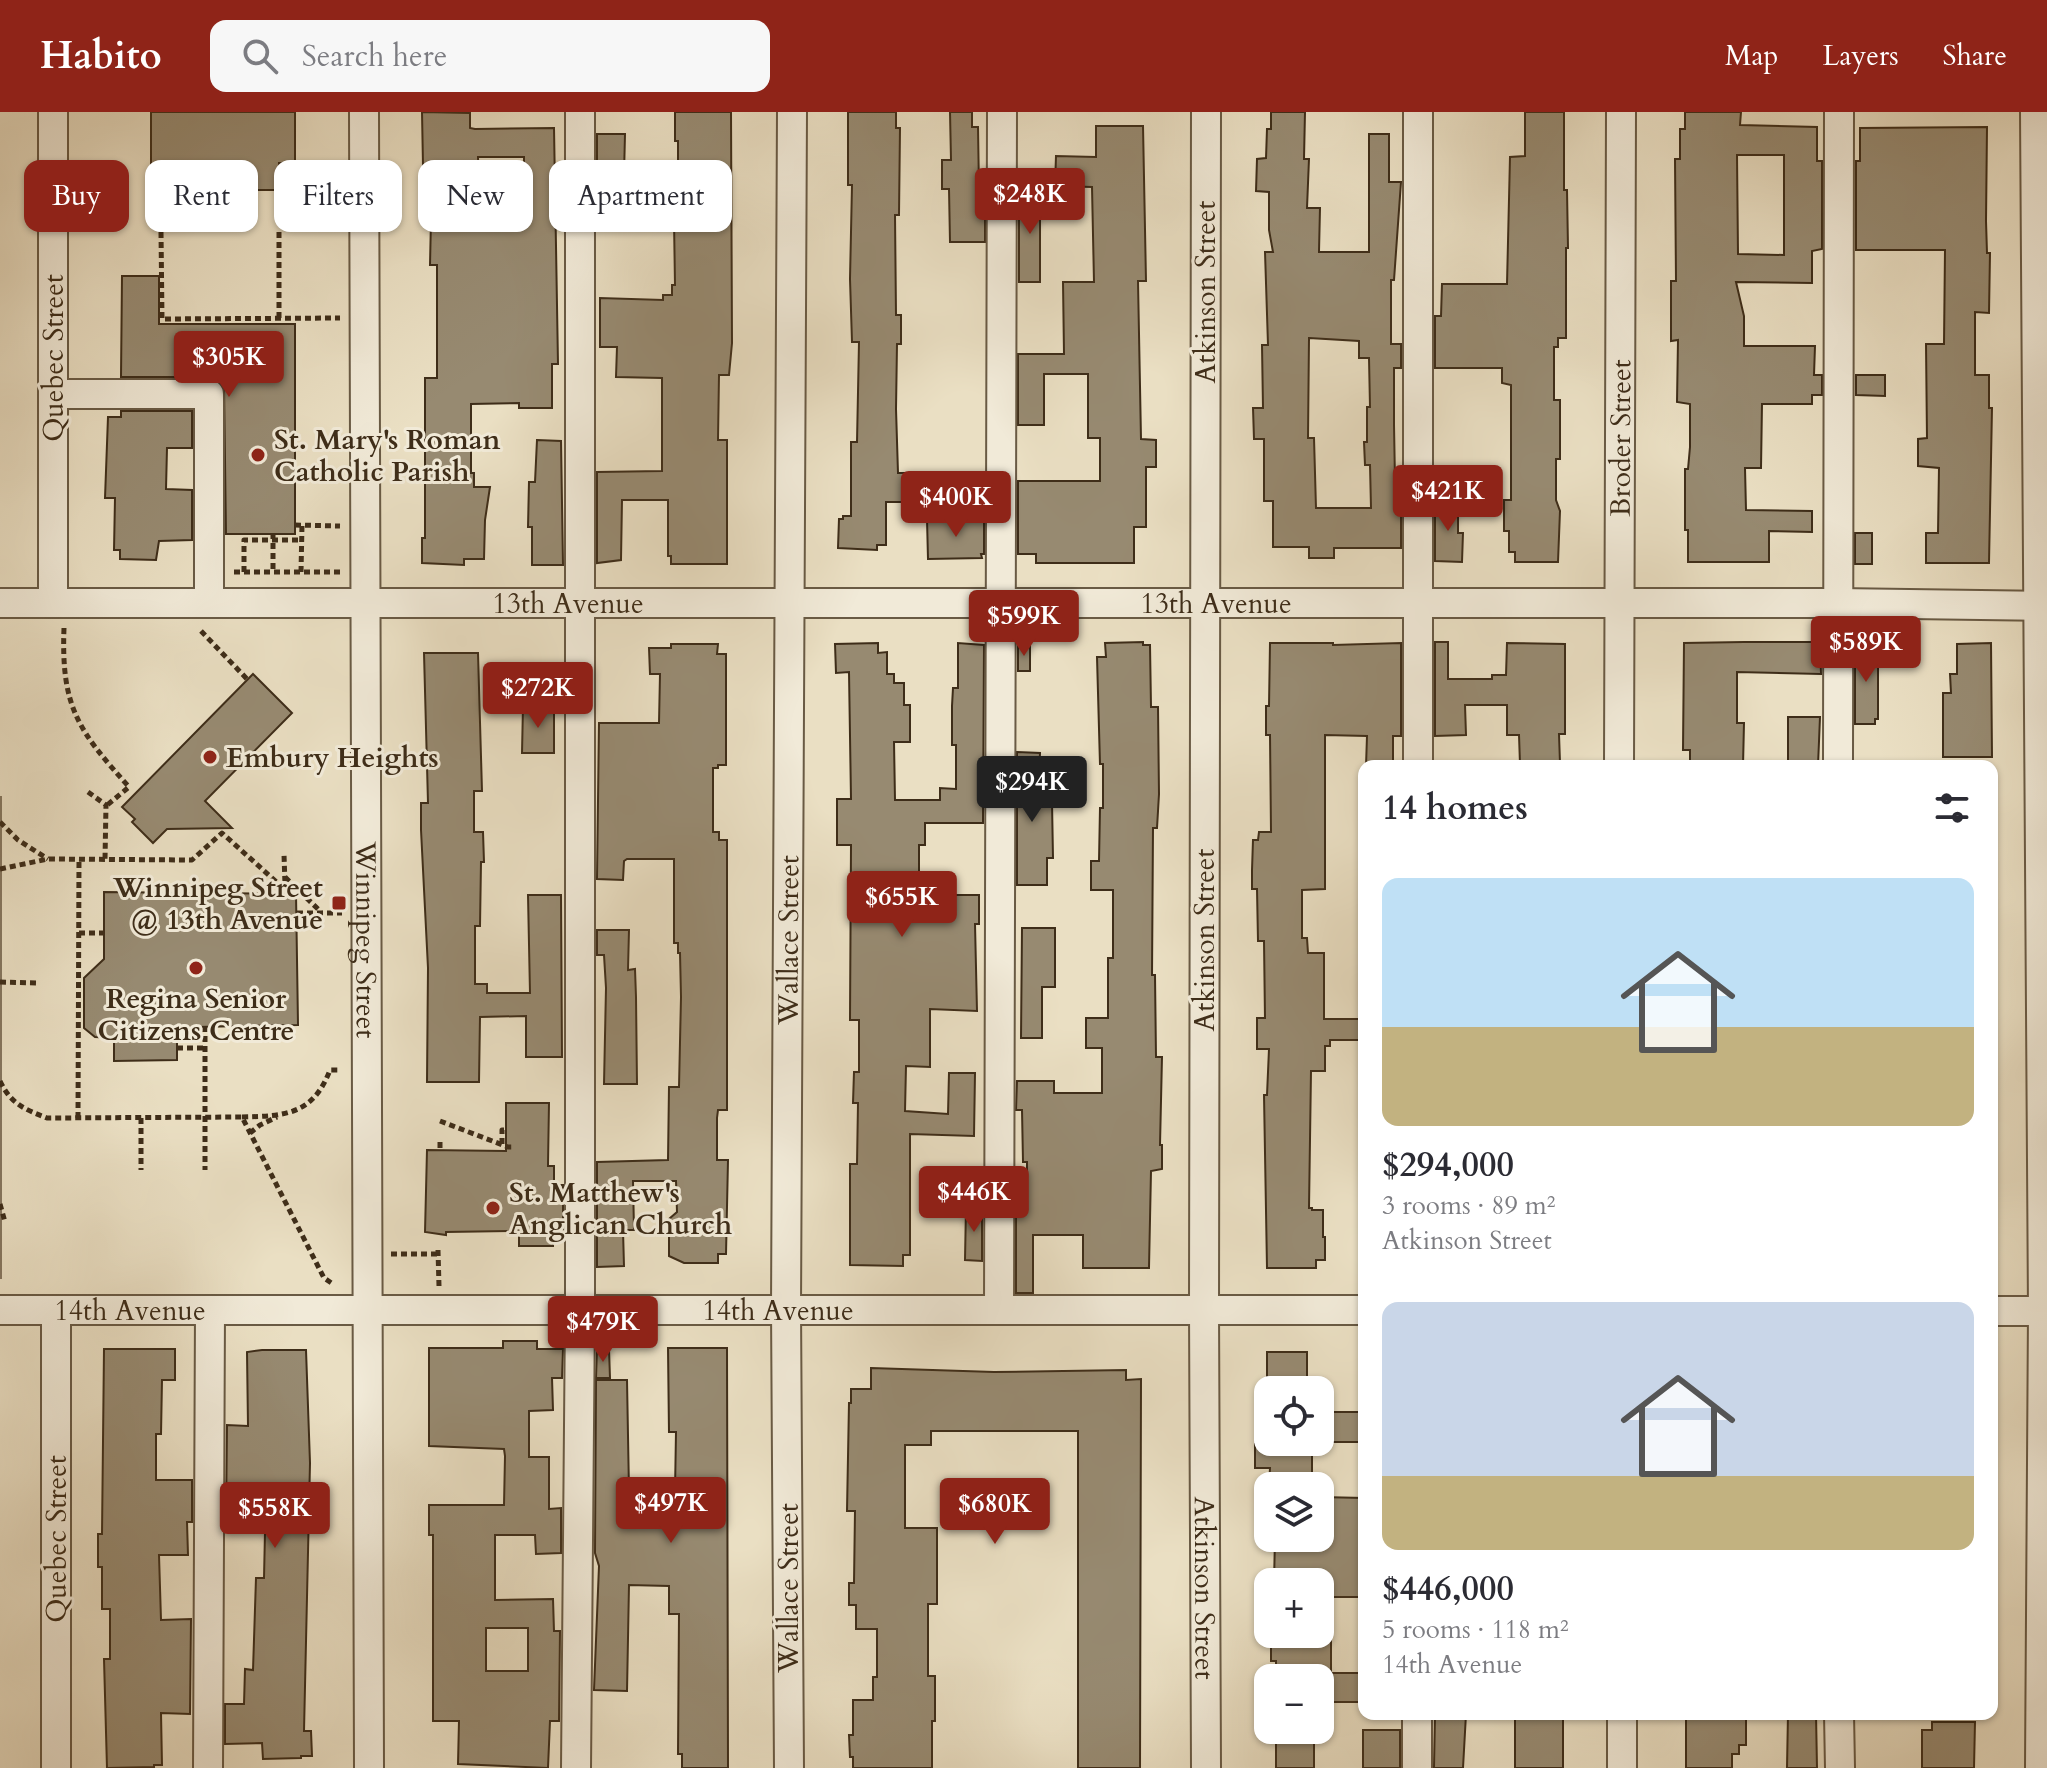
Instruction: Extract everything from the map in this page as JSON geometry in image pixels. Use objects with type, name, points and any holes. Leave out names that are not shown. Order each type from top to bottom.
[{"type":"street","name":"Quebec Street","points":[[53,112],[53,394],[59,603]]},
{"type":"street","name":"Winnipeg Street","points":[[364,112],[369,1768]]},
{"type":"street","points":[[576,1768],[580,1312],[580,112]]},
{"type":"street","name":"Wallace Street","points":[[789,1768],[786,1308],[792,112]]},
{"type":"street","points":[[999,1309],[1002,112]]},
{"type":"street","name":"Atkinson Street","points":[[1206,112],[1206,1768]]},
{"type":"street","points":[[1418,112],[1418,760]]},
{"type":"street","name":"Broder Street","points":[[1619,760],[1621,112]]},
{"type":"street","points":[[1838,760],[1839,112]]},
{"type":"street","points":[[2035,112],[2042,606],[2045,1311],[2040,1768]]},
{"type":"street","points":[[53,394],[209,394],[209,603]]},
{"type":"street","name":"13th Avenue","points":[[0,603],[1838,603],[2042,606]]},
{"type":"street","name":"14th Avenue","points":[[0,1310],[1358,1310]]},
{"type":"street","name":"Quebec Street","points":[[56,1310],[56,1768]]},
{"type":"street","points":[[208,1768],[210,1310]]},
{"type":"street","points":[[1998,1311],[2045,1311]]},
{"type":"street","points":[[1417,1720],[1417,1768]]},
{"type":"street","points":[[1622,1720],[1622,1768]]},
{"type":"street","points":[[1839,1720],[1840,1768]]},
{"type":"path","points":[[161,232],[162,319],[365,318]]},
{"type":"path","points":[[279,232],[279,318]]},
{"type":"path","points":[[301,572],[299,525],[365,526]]},
{"type":"path","points":[[244,572],[244,537],[301,540]]},
{"type":"path","points":[[273,537],[274,603]]},
{"type":"path","points":[[209,572],[365,572]]},
{"type":"path","points":[[59,603],[64,669],[75,718],[97,752],[129,787],[106,806],[105,859]]},
{"type":"path","points":[[175,603],[247,679]]},
{"type":"path","points":[[88,792],[106,806]]},
{"type":"path","points":[[0,822],[18,840],[48,859]]},
{"type":"path","points":[[0,869],[48,859],[192,860],[222,833],[275,883],[285,885],[284,854]]},
{"type":"path","points":[[78,1118],[79,859]]},
{"type":"path","points":[[285,877],[321,913]]},
{"type":"path","points":[[297,913],[367,913]]},
{"type":"path","points":[[79,933],[104,933]]},
{"type":"path","points":[[0,982],[39,983]]},
{"type":"path","points":[[205,1026],[205,1170]]},
{"type":"path","points":[[177,1048],[205,1048]]},
{"type":"path","points":[[250,1133],[260,1125],[310,1102],[321,1091],[330,1070],[368,1071]]},
{"type":"path","points":[[0,1081],[7,1096],[18,1107],[47,1118],[280,1116]]},
{"type":"path","points":[[242,1117],[324,1278],[369,1310]]},
{"type":"path","points":[[141,1118],[141,1170]]},
{"type":"path","points":[[440,1121],[508,1147],[502,1130],[508,1130]]},
{"type":"path","points":[[440,1142],[440,1149]]},
{"type":"path","points":[[0,1204],[5,1222]]},
{"type":"path","points":[[369,1253],[438,1254]]},
{"type":"shaded area","points":[[1,797],[1,1278],[0,1278]]},
{"type":"building","points":[[151,112],[295,112],[295,160],[274,160],[274,190],[258,190],[258,160],[151,160]]},
{"type":"building","points":[[422,112],[470,113],[470,128],[475,129],[554,128],[555,160],[549,160],[549,232],[556,232],[558,364],[552,364],[552,408],[519,408],[519,403],[471,404],[471,473],[474,473],[474,487],[490,487],[484,559],[464,559],[464,565],[422,563],[422,538],[425,538],[425,378],[437,378],[437,265],[430,265],[431,232],[533,232],[533,160],[524,160],[524,157],[478,157],[478,160],[423,160]]},
{"type":"building","points":[[675,112],[731,112],[731,160],[678,160],[678,141],[675,141]]},
{"type":"building","points":[[848,112],[896,112],[896,128],[900,128],[899,215],[895,215],[896,315],[901,315],[901,344],[897,344],[896,409],[898,473],[904,473],[905,502],[886,502],[886,545],[877,545],[877,550],[838,548],[839,519],[851,516],[851,442],[857,442],[859,342],[852,342],[852,185],[848,185]]},
{"type":"building","points":[[950,112],[972,112],[972,127],[978,127],[979,190],[985,190],[985,242],[950,242],[949,189],[942,189],[942,160],[951,160]]},
{"type":"building","points":[[1271,112],[1305,112],[1304,159],[1309,159],[1307,208],[1320,208],[1319,252],[1369,252],[1369,134],[1389,134],[1389,182],[1401,182],[1394,280],[1391,280],[1391,344],[1401,344],[1401,368],[1394,368],[1394,425],[1395,481],[1401,481],[1401,548],[1334,548],[1334,558],[1309,558],[1309,547],[1273,547],[1273,501],[1264,501],[1264,439],[1254,439],[1253,408],[1263,408],[1262,345],[1268,345],[1265,252],[1273,252],[1269,230],[1269,192],[1256,191],[1257,159],[1266,158],[1267,129],[1271,129]],"holes":[[[1309,338],[1359,341],[1359,358],[1369,358],[1370,407],[1367,407],[1367,442],[1364,442],[1365,465],[1370,465],[1371,508],[1316,508],[1314,438],[1308,438]]]},
{"type":"building","points":[[1525,112],[1564,112],[1568,248],[1566,338],[1558,338],[1558,347],[1554,347],[1554,400],[1560,400],[1560,459],[1556,459],[1556,500],[1560,511],[1558,562],[1515,562],[1515,552],[1509,552],[1509,531],[1504,531],[1504,500],[1511,500],[1511,385],[1502,383],[1502,368],[1435,368],[1435,316],[1441,316],[1442,284],[1507,284],[1510,157],[1525,156]]},
{"type":"building","points":[[1685,112],[1741,112],[1740,125],[1817,127],[1817,161],[1822,161],[1822,249],[1812,251],[1812,283],[1736,282],[1744,316],[1744,346],[1815,346],[1814,375],[1822,375],[1822,395],[1812,395],[1812,404],[1762,404],[1761,468],[1745,468],[1746,510],[1812,511],[1812,532],[1769,531],[1769,562],[1688,562],[1685,469],[1688,469],[1690,447],[1690,404],[1677,402],[1678,340],[1671,341],[1671,281],[1676,281],[1675,159],[1680,159],[1680,129],[1685,129]],"holes":[[[1737,155],[1784,155],[1784,255],[1738,254]]]},
{"type":"building","points":[[1096,126],[1143,126],[1146,281],[1138,281],[1141,439],[1156,440],[1156,467],[1146,467],[1146,527],[1134,527],[1134,563],[1036,563],[1036,554],[1018,554],[1018,481],[1100,481],[1100,438],[1088,438],[1088,374],[1044,374],[1044,425],[1018,425],[1018,354],[1064,354],[1063,282],[1094,282],[1092,187],[1055,186],[1056,156],[1096,157]]},
{"type":"building","points":[[1987,127],[1989,313],[1975,312],[1975,375],[1989,375],[1989,408],[1992,408],[1989,563],[1926,563],[1926,533],[1938,533],[1939,468],[1918,466],[1918,439],[1927,438],[1926,344],[1944,344],[1945,250],[1856,250],[1856,161],[1860,161],[1860,128]]},
{"type":"building","points":[[597,134],[625,134],[624,160],[597,160]]},
{"type":"building","points":[[1019,190],[1040,190],[1040,282],[1019,282]]},
{"type":"building","points":[[674,232],[732,232],[732,343],[729,375],[719,375],[718,440],[727,440],[727,564],[671,564],[671,556],[668,556],[668,500],[622,500],[621,560],[597,563],[597,472],[662,471],[662,378],[616,377],[617,347],[600,347],[600,298],[663,300],[663,295],[672,295],[672,285],[675,285]]},
{"type":"building","name":"St. Mary's Roman Catholic Parish","points":[[122,276],[159,276],[159,324],[295,324],[295,534],[226,534],[224,386],[209,377],[121,377]]},
{"type":"building","points":[[1856,375],[1885,375],[1885,396],[1856,395]]},
{"type":"building","points":[[121,411],[192,411],[192,448],[167,448],[166,489],[192,490],[192,540],[159,541],[156,560],[120,559],[120,550],[114,550],[115,498],[105,498],[108,417],[121,417]]},
{"type":"building","points":[[537,440],[561,441],[563,565],[532,565],[532,527],[528,527],[529,482],[535,482]]},
{"type":"building","points":[[1435,502],[1458,502],[1458,533],[1463,533],[1462,562],[1435,561]]},
{"type":"building","points":[[927,519],[984,519],[982,558],[928,559]]},
{"type":"building","points":[[1855,533],[1872,533],[1872,564],[1855,564]]},
{"type":"building","points":[[1143,642],[1143,645],[1150,645],[1151,707],[1158,707],[1159,794],[1157,828],[1153,828],[1152,975],[1155,975],[1156,1057],[1162,1057],[1162,1169],[1151,1171],[1149,1268],[1083,1268],[1083,1235],[1033,1235],[1033,1293],[1016,1293],[1016,1207],[1027,1207],[1027,1162],[1023,1162],[1022,1110],[1016,1110],[1017,1081],[1054,1081],[1054,1093],[1102,1093],[1102,1048],[1086,1048],[1086,1018],[1108,1018],[1108,958],[1113,958],[1113,890],[1091,890],[1091,861],[1099,861],[1100,808],[1103,808],[1097,657],[1106,657],[1105,643]]},
{"type":"building","points":[[1435,642],[1448,642],[1448,679],[1492,679],[1492,675],[1506,675],[1507,643],[1565,644],[1565,734],[1559,734],[1560,760],[1520,760],[1519,735],[1507,735],[1507,705],[1465,705],[1466,735],[1435,736]]},
{"type":"building","points":[[1820,642],[1821,674],[1737,672],[1737,723],[1744,723],[1743,760],[1690,760],[1690,750],[1683,750],[1684,643]]},
{"type":"building","points":[[878,643],[878,653],[887,652],[887,674],[894,674],[894,683],[904,683],[904,705],[910,705],[910,742],[894,742],[895,800],[940,800],[940,788],[956,789],[952,706],[953,688],[958,688],[958,643],[984,645],[983,823],[925,823],[925,845],[919,845],[919,895],[979,895],[979,924],[975,924],[977,1011],[930,1009],[930,1067],[906,1066],[905,1111],[948,1114],[949,1073],[975,1073],[974,1136],[910,1134],[910,1255],[903,1255],[903,1266],[850,1265],[850,1164],[857,1164],[858,1103],[853,1103],[854,1072],[859,1072],[859,1020],[850,1020],[851,845],[837,845],[837,799],[851,799],[849,672],[836,673],[835,644]]},
{"type":"building","points":[[1270,643],[1401,643],[1401,736],[1393,736],[1393,760],[1366,760],[1367,736],[1325,735],[1325,889],[1302,890],[1302,938],[1307,938],[1308,953],[1324,953],[1324,1019],[1358,1019],[1358,1040],[1330,1040],[1330,1046],[1325,1046],[1325,1071],[1311,1071],[1309,1208],[1323,1210],[1325,1237],[1325,1260],[1316,1260],[1316,1268],[1267,1268],[1264,1095],[1267,1095],[1269,1049],[1257,1049],[1257,1018],[1265,1018],[1264,941],[1258,941],[1257,889],[1252,889],[1252,870],[1253,840],[1258,840],[1259,832],[1271,832],[1270,735],[1266,735],[1266,706],[1269,706]]},
{"type":"building","points":[[1991,643],[1992,757],[1943,757],[1943,693],[1951,693],[1950,674],[1957,674],[1957,644]]},
{"type":"building","points":[[671,644],[718,644],[717,654],[726,654],[726,765],[713,768],[713,832],[719,832],[719,840],[727,840],[727,1110],[718,1110],[717,1118],[717,1160],[728,1160],[726,1254],[718,1254],[718,1263],[684,1263],[669,1256],[669,1219],[677,1212],[676,1181],[633,1181],[634,1230],[623,1230],[624,1266],[597,1267],[597,1162],[668,1160],[669,1087],[679,1087],[681,997],[680,953],[678,943],[674,943],[674,859],[627,859],[624,861],[623,880],[597,879],[599,723],[659,723],[660,674],[650,674],[649,648],[671,648]]},
{"type":"building","points":[[1018,645],[1030,645],[1030,671],[1018,671]]},
{"type":"building","points":[[1855,645],[1878,645],[1878,719],[1875,719],[1875,724],[1855,724]]},
{"type":"building","points":[[424,653],[478,653],[482,791],[474,791],[474,832],[483,832],[484,862],[481,862],[480,926],[475,926],[475,984],[487,984],[487,993],[530,993],[528,895],[561,895],[562,1057],[526,1057],[526,1016],[480,1017],[479,1082],[427,1082],[428,968],[421,830],[421,803],[428,803]]},
{"type":"building","name":"Embury Heights","points":[[253,674],[292,713],[205,801],[232,828],[167,829],[153,843],[122,807]]},
{"type":"building","points":[[523,706],[554,706],[554,753],[522,753]]},
{"type":"building","points":[[1788,717],[1820,717],[1818,760],[1788,760]]},
{"type":"building","points":[[1017,752],[1040,753],[1038,802],[1052,802],[1053,858],[1047,858],[1047,885],[1017,885]]},
{"type":"building","name":"Regina Senior Citizens Centre","points":[[104,892],[296,894],[298,1025],[197,1027],[177,1038],[177,1060],[114,1061],[114,1038],[95,1037],[84,1028],[84,978],[104,959]]},
{"type":"building","points":[[1022,928],[1055,928],[1055,987],[1042,987],[1042,1038],[1021,1038]]},
{"type":"building","points":[[597,930],[629,930],[628,970],[635,969],[637,1084],[604,1084],[606,988],[604,955],[597,955]]},
{"type":"building","name":"St. Matthew's Anglican Church","points":[[506,1103],[549,1103],[548,1166],[554,1166],[554,1185],[563,1185],[563,1231],[553,1231],[553,1246],[519,1246],[519,1231],[446,1232],[446,1235],[425,1232],[427,1150],[506,1151]]},
{"type":"building","points":[[966,1207],[982,1207],[982,1261],[965,1260]]},
{"type":"building","points":[[503,1341],[537,1341],[537,1349],[563,1349],[562,1378],[552,1378],[553,1410],[529,1411],[529,1457],[549,1457],[549,1509],[561,1508],[561,1553],[536,1554],[535,1535],[495,1535],[495,1600],[553,1599],[554,1631],[560,1631],[559,1721],[550,1721],[548,1768],[458,1764],[459,1721],[433,1721],[433,1535],[429,1535],[429,1505],[504,1505],[505,1456],[504,1449],[429,1446],[429,1348],[503,1348]],"holes":[[[486,1628],[528,1628],[528,1671],[486,1671]]]},
{"type":"building","points":[[668,1348],[727,1348],[728,1768],[682,1768],[682,1754],[678,1754],[679,1614],[669,1614],[669,1586],[629,1585],[627,1691],[594,1690],[599,1566],[595,1553],[596,1380],[627,1380],[629,1491],[675,1491],[676,1432],[669,1432]]},
{"type":"building","points":[[104,1349],[175,1349],[175,1380],[162,1380],[161,1434],[156,1434],[156,1480],[192,1480],[192,1522],[187,1522],[188,1555],[159,1555],[161,1620],[191,1619],[190,1714],[161,1713],[162,1765],[154,1767],[107,1768],[104,1659],[110,1659],[110,1609],[102,1609],[102,1567],[98,1567],[98,1534],[102,1534]]},
{"type":"building","points":[[597,1349],[609,1349],[610,1378],[596,1378]]},
{"type":"building","points":[[306,1350],[310,1463],[304,1731],[311,1731],[312,1756],[301,1758],[263,1759],[262,1743],[225,1744],[225,1704],[244,1704],[245,1669],[253,1670],[256,1578],[264,1578],[265,1532],[256,1532],[256,1517],[226,1517],[227,1425],[248,1426],[247,1352]]},
{"type":"building","points":[[1267,1352],[1307,1352],[1307,1376],[1267,1376]]},
{"type":"building","points":[[871,1368],[994,1372],[1126,1370],[1126,1380],[1141,1379],[1140,1768],[1078,1768],[1078,1431],[931,1431],[931,1445],[905,1445],[905,1528],[937,1528],[937,1604],[928,1604],[928,1676],[935,1676],[932,1768],[853,1768],[849,1735],[853,1735],[853,1700],[873,1700],[873,1677],[877,1677],[877,1629],[856,1629],[856,1605],[849,1605],[849,1583],[854,1583],[855,1511],[847,1511],[849,1403],[851,1389],[871,1389]]},
{"type":"building","points":[[1334,1412],[1358,1412],[1358,1442],[1334,1442]]},
{"type":"building","points":[[1255,1456],[1312,1456],[1312,1472],[1270,1472],[1270,1468],[1255,1468]]},
{"type":"building","points":[[1334,1497],[1358,1498],[1358,1597],[1334,1597],[1334,1568],[1274,1568],[1275,1552],[1334,1552]]},
{"type":"building","points":[[1271,1648],[1331,1648],[1331,1664],[1276,1664],[1276,1661],[1271,1661]]},
{"type":"building","points":[[1334,1673],[1358,1673],[1358,1702],[1334,1702]]},
{"type":"building","points":[[1435,1720],[1466,1720],[1463,1768],[1434,1768]]},
{"type":"building","points":[[1515,1720],[1563,1720],[1563,1768],[1515,1768]]},
{"type":"building","points":[[1686,1720],[1746,1720],[1746,1745],[1739,1745],[1739,1754],[1732,1754],[1732,1768],[1686,1768]]},
{"type":"building","points":[[1788,1720],[1816,1720],[1817,1768],[1787,1768]]},
{"type":"building","points":[[1932,1722],[1975,1722],[1974,1768],[1922,1768],[1922,1730],[1932,1730]]},
{"type":"building","points":[[1363,1730],[1400,1730],[1400,1768],[1363,1768]]},
{"type":"building","points":[[1276,1744],[1314,1744],[1314,1768],[1276,1768]]},
{"type":"place","name":"St. Mary's Roman Catholic Parish","points":[[258,455]]},
{"type":"place","name":"Embury Heights","points":[[210,757]]},
{"type":"place","name":"Winnipeg Street @ 13th Avenue","points":[[339,903]]},
{"type":"place","name":"Regina Senior Citizens Centre","points":[[196,968]]},
{"type":"place","name":"St. Matthew's Anglican Church","points":[[493,1208]]}]
